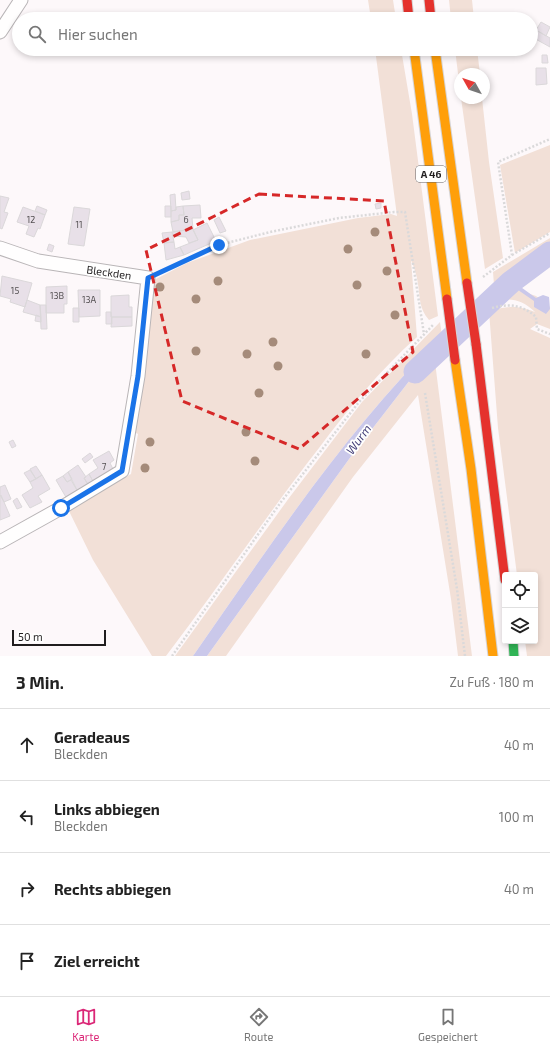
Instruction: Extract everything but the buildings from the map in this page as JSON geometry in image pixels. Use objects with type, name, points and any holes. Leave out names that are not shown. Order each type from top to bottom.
[{"type":"highway","points":[[407,0],[408,12]]},
{"type":"highway","points":[[429,0],[430,12]]},
{"type":"highway","name":"A 46","points":[[415,56],[471,469],[493,656]]},
{"type":"highway","name":"A 46","points":[[436,56],[476,344],[504,572]]},
{"type":"highway","points":[[512,644],[514,656]]},
{"type":"street","points":[[13,12],[21,0]]},
{"type":"street","points":[[0,32],[12,14]]},
{"type":"street","name":"Bleckden","points":[[0,248],[38,261],[148,278]]},
{"type":"street","points":[[0,542],[61,508],[122,471],[138,376],[148,278]]},
{"type":"path","points":[[512,255],[498,162],[550,139]]},
{"type":"path","points":[[148,278],[219,245],[339,218],[405,212],[424,334]]},
{"type":"path","points":[[481,279],[492,268],[550,233]]},
{"type":"path","points":[[492,308],[500,305],[519,306],[528,310],[536,317],[536,329],[550,334]]},
{"type":"path","points":[[172,656],[281,502],[359,402],[435,323]]},
{"type":"path","points":[[426,393],[457,589],[465,656]]},
{"type":"highlighted area","points":[[259,194],[384,201],[413,352],[299,449],[182,401],[146,250]]},
{"type":"shaded area","points":[[368,0],[393,0],[395,12],[370,12]]},
{"type":"shaded area","points":[[449,0],[472,0],[473,12],[450,12]]},
{"type":"shaded area","points":[[376,56],[402,56],[412,114],[438,316],[429,320],[423,312],[420,303],[417,278],[411,260],[417,337],[365,390],[342,418],[299,474],[166,656],[152,656],[93,560],[68,509],[131,474],[138,434],[132,431],[154,280],[187,263],[250,240],[358,218],[391,214],[397,216]]},
{"type":"shaded area","points":[[456,56],[478,56],[479,68],[457,68]]},
{"type":"shaded area","points":[[462,104],[483,104],[489,162],[503,258],[485,269]]},
{"type":"shaded area","points":[[550,145],[550,232],[515,253],[500,165]]},
{"type":"shaded area","points":[[550,238],[550,249],[494,285],[493,272]]},
{"type":"shaded area","points":[[505,281],[515,289],[536,296],[550,307],[550,329],[537,324],[530,329],[550,338],[550,656],[527,656],[525,644],[538,644],[538,572],[517,572],[498,428],[489,311],[512,307],[523,308],[535,312],[524,303],[512,300],[500,300],[486,304],[485,294]]},
{"type":"shaded area","points":[[440,322],[442,336],[373,411],[341,450],[280,531],[193,656],[175,656],[289,498],[362,402]]},
{"type":"shaded area","points":[[434,354],[472,656],[458,656],[451,599],[418,395],[353,477],[226,656],[207,656],[352,455],[410,380]]},
{"type":"water","points":[[550,249],[550,263],[518,285],[536,298],[543,295],[549,297],[550,309],[546,314],[534,307],[534,301],[505,281],[485,294],[494,285]]},
{"type":"water","points":[[442,336],[434,354],[410,380],[352,455],[207,656],[193,656],[280,531],[341,450],[373,411]]},
{"type":"waterway","name":"Wurm","points":[[415,372],[511,282],[550,253]]},
{"type":"traffic: fast","points":[[513,644],[514,656]]},
{"type":"traffic: slow","points":[[415,56],[447,299]]},
{"type":"traffic: slow","points":[[436,56],[467,283]]},
{"type":"traffic: slow","points":[[455,360],[471,469],[493,656]]},
{"type":"traffic: jam","points":[[407,0],[408,12]]},
{"type":"traffic: jam","points":[[429,0],[430,12]]},
{"type":"traffic: jam","points":[[467,283],[476,344]]},
{"type":"traffic: jam","points":[[447,299],[455,360]]},
{"type":"traffic: jam","points":[[476,344],[504,572]]},
{"type":"route","points":[[61,508],[122,471],[138,376],[148,278],[219,245]]}]
